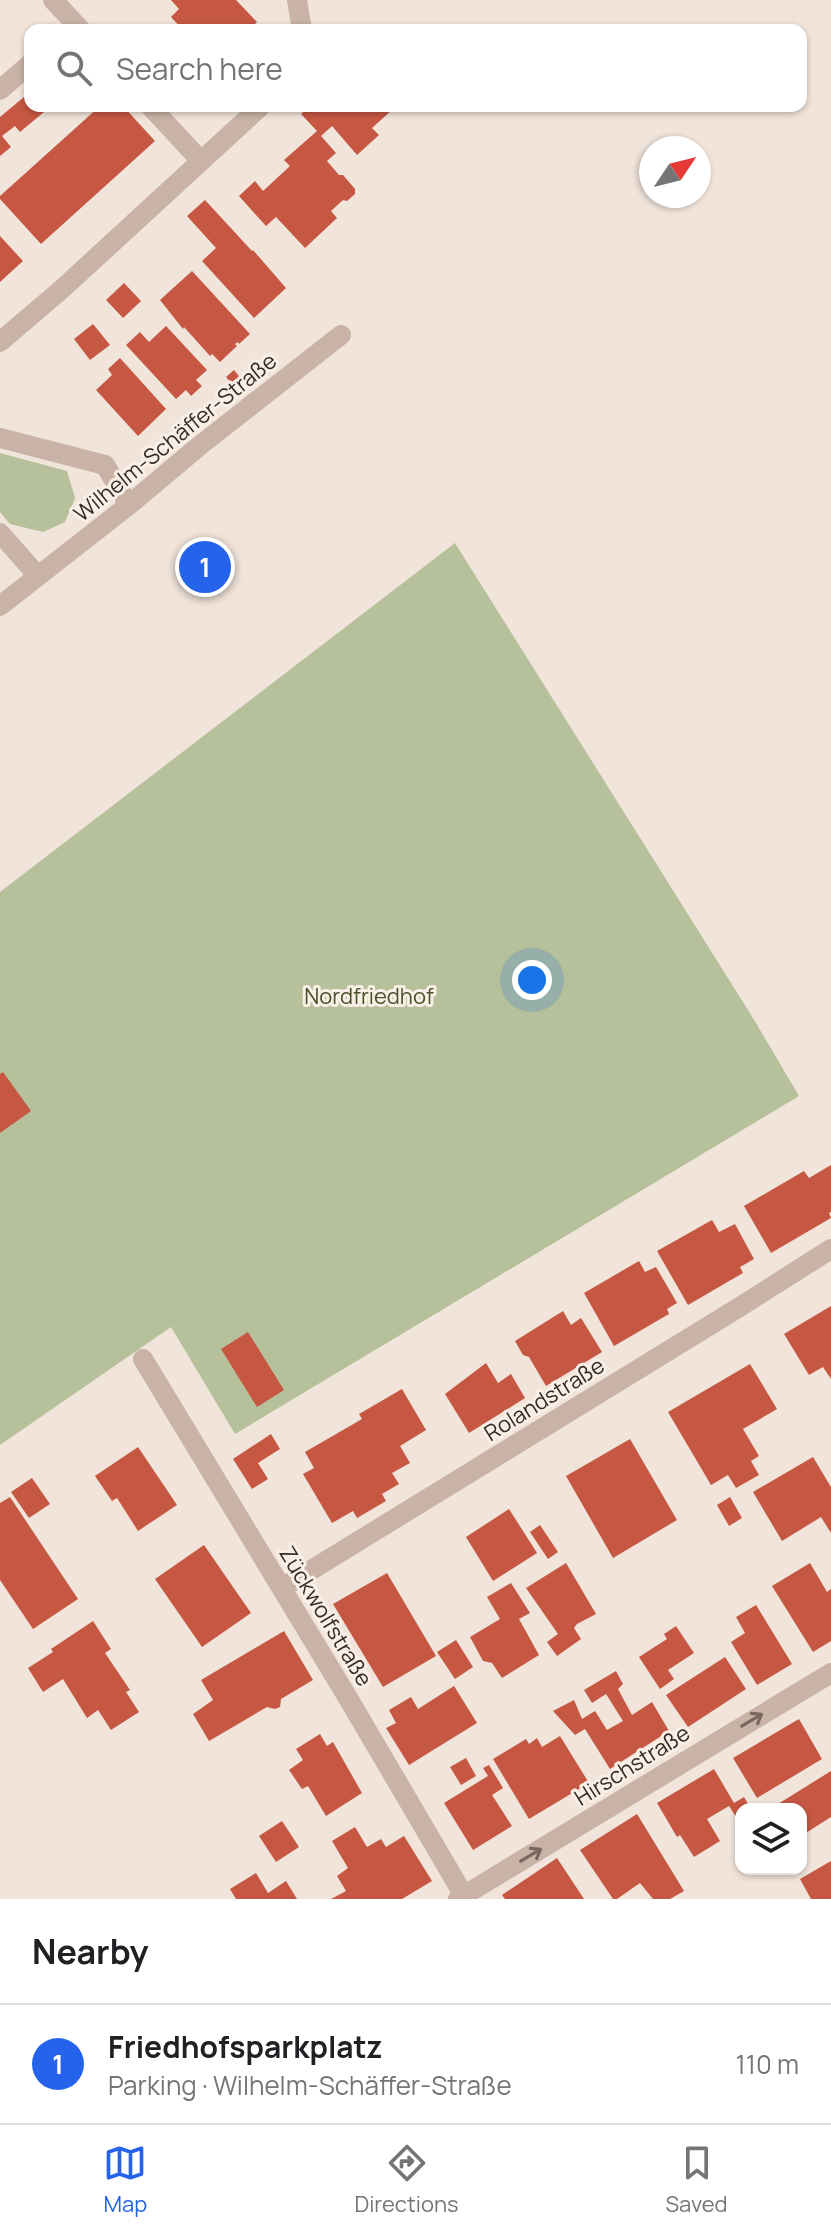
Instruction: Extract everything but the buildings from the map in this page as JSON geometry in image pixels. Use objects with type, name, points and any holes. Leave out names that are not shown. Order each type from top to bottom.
[{"type":"street","points":[[53,0],[72,24]]},
{"type":"street","points":[[297,0],[301,24]]},
{"type":"street","points":[[0,90],[24,69]]},
{"type":"street","points":[[156,112],[201,161]]},
{"type":"street","points":[[0,342],[254,112]]},
{"type":"street","name":"Wilhelm-Schäffer-Straße","points":[[0,606],[341,335]]},
{"type":"street","points":[[0,438],[105,465],[129,505]]},
{"type":"street","points":[[0,533],[38,576]]},
{"type":"street","name":"Rolandstraße","points":[[282,1588],[831,1249]]},
{"type":"street","name":"Zückwolfstraße","points":[[143,1359],[282,1588],[463,1898]]},
{"type":"street","name":"Hirschstraße","points":[[463,1898],[831,1673]]},
{"type":"green space","points":[[0,453],[67,471],[75,498],[65,522],[43,532],[10,524],[0,512]]},
{"type":"green space","name":"Nordfriedhof","points":[[455,543],[799,1096],[235,1434],[171,1327],[0,1445],[0,892]]},
{"type":"place","name":"Friedhofsparkplatz","points":[[205,567]]}]
